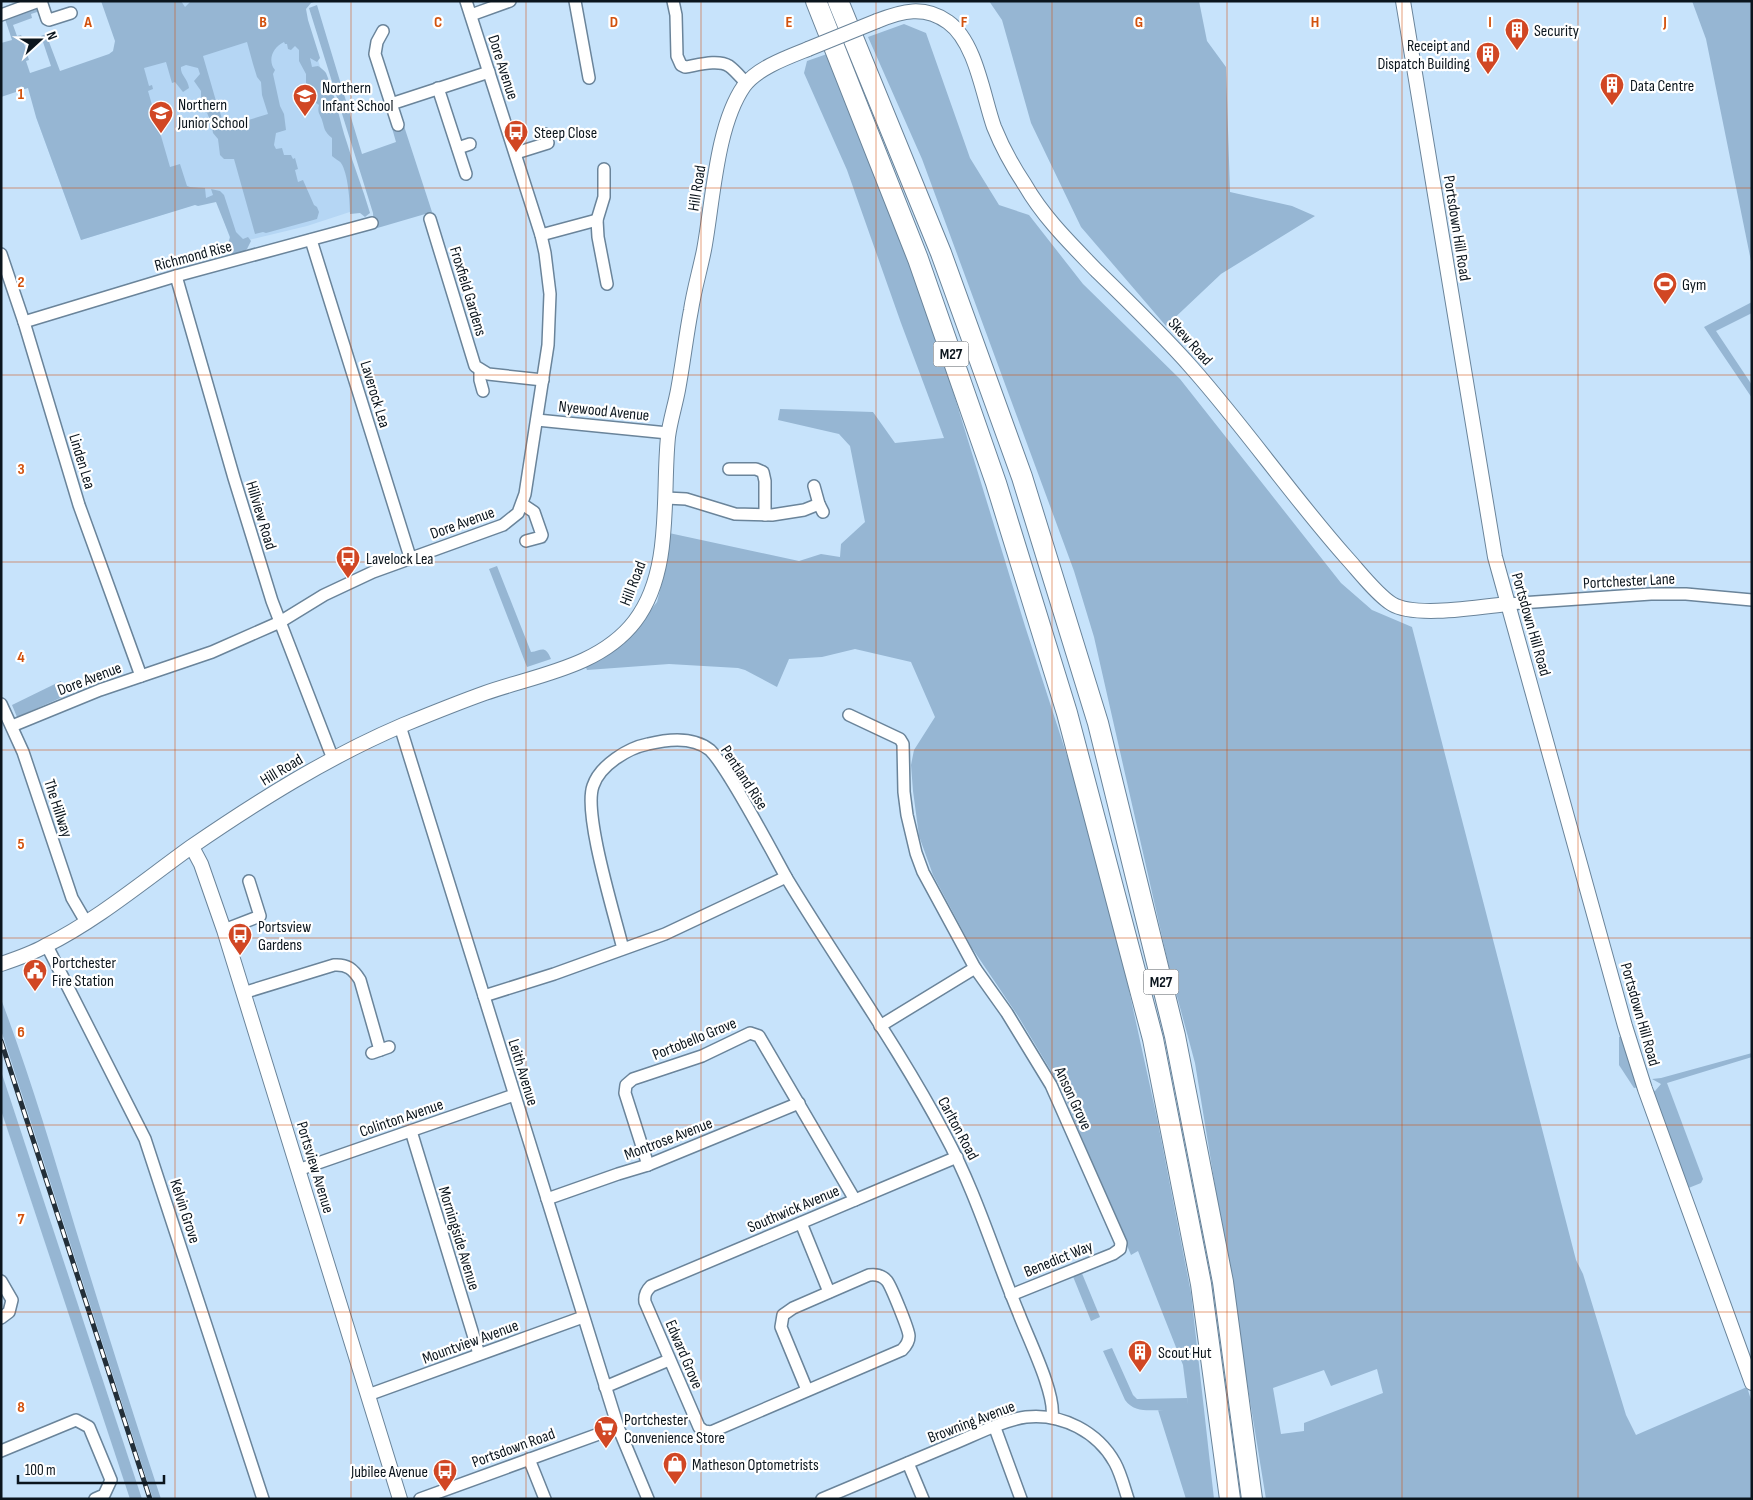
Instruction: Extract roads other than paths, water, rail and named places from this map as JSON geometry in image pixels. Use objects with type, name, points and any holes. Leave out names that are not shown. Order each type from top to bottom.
[{"type":"highway","name":"M27","points":[[816,1],[918,259],[996,483],[1067,714],[1153,1039],[1201,1284],[1230,1499]]},
{"type":"highway","name":"M27","points":[[838,1],[941,253],[1022,477],[1098,722],[1175,1036],[1223,1282],[1252,1499]]},
{"type":"street","points":[[1,15],[40,1],[49,20],[71,13]]},
{"type":"street","name":"Dore Avenue","points":[[12,726],[100,690],[212,652],[280,622],[324,595],[373,572],[502,525],[518,513],[525,494],[543,380],[550,329],[550,294],[541,235],[466,1]]},
{"type":"street","points":[[471,15],[510,1]]},
{"type":"street","points":[[575,1],[589,78]]},
{"type":"street","points":[[673,1],[676,15],[677,56],[681,65],[686,67],[717,63],[724,64],[729,66],[746,83]]},
{"type":"street","name":"Portsdown Hill Road","points":[[1403,1],[1495,557],[1639,1071],[1752,1383]]},
{"type":"street","name":"Hill Road","points":[[1,964],[47,946],[86,922],[192,847],[282,788],[333,759],[400,726],[484,693],[584,660],[617,640],[644,607],[654,583],[661,555],[666,498],[668,433],[678,393],[691,307],[704,250],[716,171],[724,136],[735,103],[746,83],[784,59],[914,6]]},
{"type":"street","name":"Skew Road","points":[[914,6],[948,22],[961,34],[971,52],[995,130],[1026,188],[1053,225],[1158,330],[1194,370],[1309,514],[1370,584],[1390,603],[1404,609],[1429,610],[1507,604]]},
{"type":"street","points":[[383,31],[377,42],[375,54],[398,125]]},
{"type":"street","points":[[391,104],[489,72]]},
{"type":"street","points":[[438,88],[466,174]]},
{"type":"street","points":[[516,153],[548,143],[545,134]]},
{"type":"street","points":[[458,148],[470,144]]},
{"type":"street","points":[[604,168],[604,197],[597,220],[598,237],[607,284]]},
{"type":"street","name":"Froxfield Gardens","points":[[430,220],[472,359],[475,366],[480,370],[483,392]]},
{"type":"street","points":[[541,235],[597,220]]},
{"type":"street","name":"Richmond Rise","points":[[24,322],[176,276],[372,223]]},
{"type":"street","name":"Laverock Lea","points":[[311,240],[410,557]]},
{"type":"street","name":"Linden Lea","points":[[1,254],[24,322],[79,506],[141,676]]},
{"type":"street","name":"Hillview Road","points":[[176,276],[234,478],[272,601],[333,759]]},
{"type":"street","points":[[480,370],[500,377],[543,380]]},
{"type":"street","name":"Nyewood Avenue","points":[[537,420],[668,433]]},
{"type":"street","points":[[729,469],[756,469],[764,472],[765,515]]},
{"type":"street","points":[[666,498],[686,499],[735,514],[772,515],[821,508],[814,486]]},
{"type":"street","points":[[522,504],[534,512],[542,535],[541,537],[526,541]]},
{"type":"street","name":"Portchester Lane","points":[[1507,604],[1651,594],[1686,594],[1752,600]]},
{"type":"street","name":"The Hillway","points":[[1,704],[23,752],[72,898],[86,922]]},
{"type":"street","name":"Anson Grove","points":[[849,715],[900,739],[903,744],[906,807],[917,855],[923,872],[975,968],[1007,1013],[1052,1085],[1121,1243],[1120,1249],[1117,1251]]},
{"type":"street","name":"Leith Avenue","points":[[400,726],[605,1387],[618,1427],[648,1499]]},
{"type":"street","name":"Pentland Rise","points":[[623,949],[600,859],[591,805],[593,786],[601,772],[620,757],[641,745],[674,739],[702,745],[711,752],[738,791],[786,877]]},
{"type":"street","name":"Portsview Avenue","points":[[192,847],[201,864],[224,930],[400,1499]]},
{"type":"street","points":[[484,996],[554,974],[623,949],[698,919],[786,877]]},
{"type":"street","name":"Carlton Road","points":[[786,877],[880,1026],[930,1108],[957,1157],[974,1194],[1048,1388],[1054,1408],[1052,1418]]},
{"type":"street","points":[[224,930],[260,916],[249,881]]},
{"type":"street","name":"Kelvin Grove","points":[[47,946],[145,1139],[263,1499]]},
{"type":"street","points":[[243,992],[334,965],[346,966],[354,971],[360,980],[380,1050]]},
{"type":"street","points":[[880,1026],[975,968]]},
{"type":"street","name":"Portobello Grove","points":[[648,1165],[625,1093],[626,1085],[633,1079],[702,1056],[750,1033],[759,1036],[855,1200]]},
{"type":"street","name":"Colinton Avenue","points":[[298,1170],[514,1095]]},
{"type":"street","name":"Montrose Avenue","points":[[547,1200],[648,1165],[799,1103]]},
{"type":"street","name":"Morningside Avenue","points":[[411,1131],[479,1354]]},
{"type":"street","name":"Southwick Avenue","points":[[645,1294],[651,1286],[957,1157]]},
{"type":"street","points":[[801,1223],[829,1292]]},
{"type":"street","name":"Benedict Way","points":[[1011,1295],[1117,1251]]},
{"type":"street","name":"Edward Grove","points":[[645,1294],[645,1302],[699,1427],[711,1432],[902,1350],[909,1338],[909,1333],[889,1284],[883,1277],[869,1275],[787,1311],[781,1322],[782,1330],[807,1390]]},
{"type":"street","points":[[1,1281],[12,1300],[9,1312],[1,1318]]},
{"type":"street","name":"Mountview Avenue","points":[[368,1395],[583,1317]]},
{"type":"street","points":[[605,1387],[669,1360]]},
{"type":"street","name":"Browning Avenue","points":[[829,1497],[908,1463],[1026,1417],[1052,1418],[1074,1424],[1093,1436],[1106,1449],[1116,1465],[1128,1499]]},
{"type":"street","points":[[1,1451],[76,1420],[89,1427],[111,1480],[104,1495],[96,1499]]},
{"type":"street","name":"Portsdown Road","points":[[420,1499],[618,1427]]},
{"type":"street","points":[[995,1428],[1021,1499]]},
{"type":"street","points":[[529,1459],[545,1499]]},
{"type":"street","points":[[908,1463],[924,1499]]},
{"type":"railway","points":[[1,1041],[150,1499]]},
{"type":"place","name":"Security","points":[[1517,51]]},
{"type":"place","name":"Receipt and Dispatch Building","points":[[1488,75]]},
{"type":"place","name":"Data Centre","points":[[1612,106]]},
{"type":"place","name":"Northern Infant School","points":[[305,117]]},
{"type":"place","name":"Northern Junior School","points":[[161,134]]},
{"type":"place","name":"Steep Close","points":[[516,153]]},
{"type":"place","name":"Gym","points":[[1665,305]]},
{"type":"place","name":"Lavelock Lea","points":[[348,579]]},
{"type":"place","name":"Portsview Gardens","points":[[240,956]]},
{"type":"place","name":"Portchester Fire Station","points":[[35,992]]},
{"type":"place","name":"Scout Hut","points":[[1140,1373]]},
{"type":"place","name":"Portchester Convenience Store","points":[[606,1449]]},
{"type":"place","name":"Matheson Optometrists","points":[[675,1485]]},
{"type":"place","name":"Jubilee Avenue","points":[[445,1492]]}]
